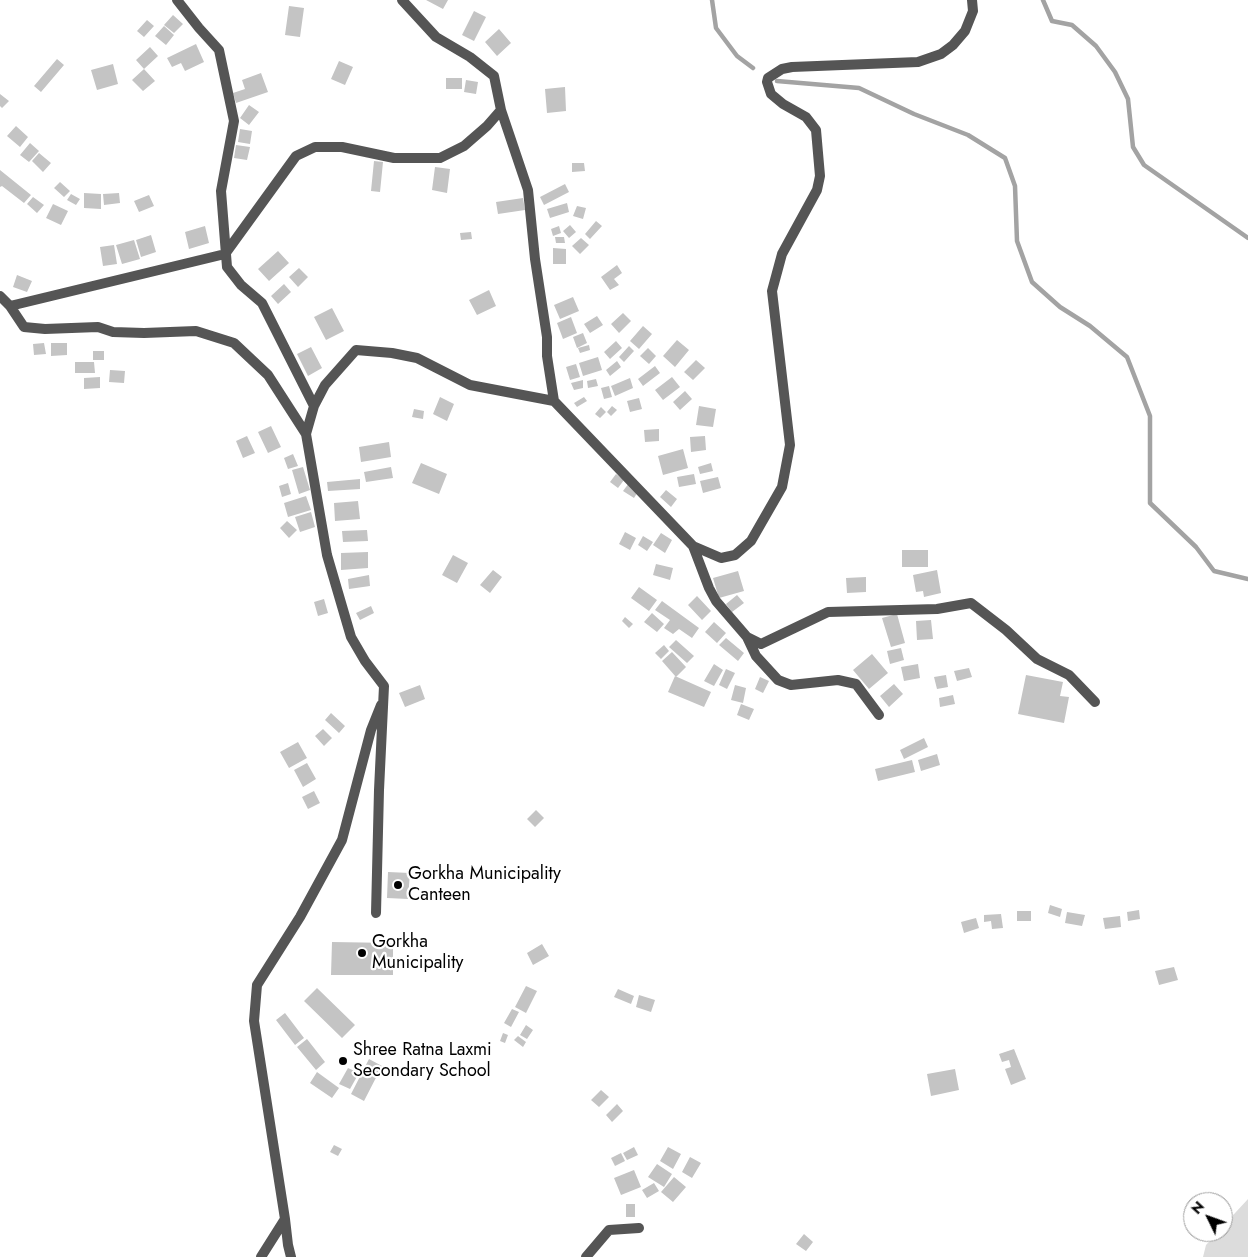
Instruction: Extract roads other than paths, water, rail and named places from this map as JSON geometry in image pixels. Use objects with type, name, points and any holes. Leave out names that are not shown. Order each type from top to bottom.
[{"type":"street","points":[[177,0],[199,28],[220,50],[234,121],[221,191],[227,268],[241,285],[262,303],[314,406]]},
{"type":"street","points":[[402,0],[436,37],[470,56],[494,76],[501,110],[528,190],[534,259],[547,337],[547,356],[554,401],[693,546],[716,601],[747,637],[756,656],[778,680],[791,685],[838,680],[856,684],[879,715]]},
{"type":"street","points":[[693,546],[721,558],[735,555],[751,541],[782,487],[790,445],[772,292],[782,254],[816,190],[820,176],[816,130],[806,117],[783,104],[772,94],[767,82],[768,78],[782,69],[792,67],[918,62],[941,54],[965,32],[973,11],[972,0]]},
{"type":"street","points":[[10,306],[225,254],[296,156],[316,147],[342,147],[394,158],[440,158],[464,146],[487,126],[501,110]]},
{"type":"street","points":[[0,296],[10,306],[24,326],[45,329],[98,327],[113,332],[144,333],[196,331],[234,343],[268,375],[306,434],[327,555],[351,637],[365,661],[384,686],[376,913]]},
{"type":"street","points":[[306,434],[314,406],[325,385],[356,350],[392,353],[417,358],[470,385],[554,401]]},
{"type":"street","points":[[747,637],[761,644],[828,612],[937,608],[971,603],[1006,630],[1037,659],[1069,675],[1095,702]]},
{"type":"street","points":[[291,1257],[254,1020],[257,985],[300,917],[342,840],[371,730],[384,698]]},
{"type":"street","points":[[261,1257],[285,1219]]},
{"type":"street","points":[[586,1257],[609,1230],[639,1228]]},
{"type":"waterway","points":[[712,0],[716,28],[737,56],[753,68]]},
{"type":"waterway","points":[[1043,0],[1052,21],[1072,25],[1096,46],[1115,72],[1128,99],[1133,147],[1144,165],[1248,238]]},
{"type":"waterway","points":[[777,81],[859,88],[914,114],[968,135],[1005,158],[1015,186],[1017,241],[1032,282],[1060,307],[1090,326],[1127,357],[1150,416],[1150,503],[1196,547],[1214,571],[1248,579]]},
{"type":"place","name":"Gorkha Municipality Canteen","points":[[398,885]]},
{"type":"place","name":"Gorkha Municipality","points":[[362,953]]},
{"type":"place","name":"Shree Ratna Laxmi Secondary School","points":[[343,1061]]}]
